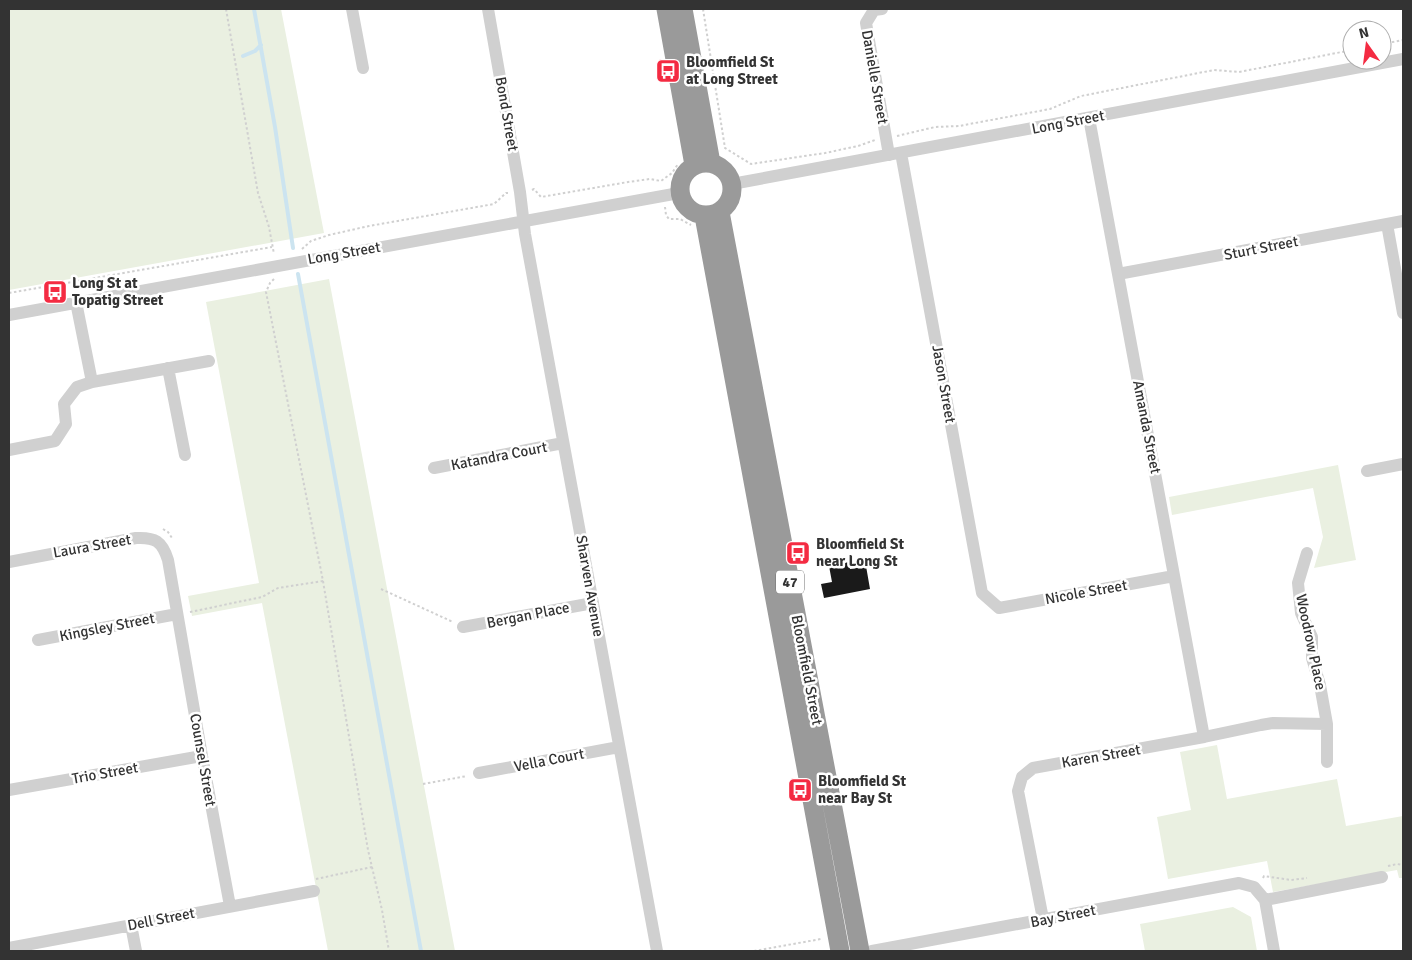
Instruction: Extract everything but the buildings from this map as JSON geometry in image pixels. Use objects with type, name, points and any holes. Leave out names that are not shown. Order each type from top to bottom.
[{"type":"highway","points":[[666,9],[695,162]]},
{"type":"highway","points":[[683,9],[695,162],[682,176],[680,193],[682,201],[695,213],[712,214],[726,207],[730,200],[733,192],[730,176],[718,165],[695,162]]},
{"type":"highway","name":"Bloomfield Street","points":[[712,214],[840,951]]},
{"type":"highway","name":"Bloomfield Street","points":[[712,214],[860,951]]},
{"type":"street","points":[[352,9],[363,68]]},
{"type":"street","name":"Bond Street","points":[[488,9],[524,220]]},
{"type":"street","name":"Danielle Street","points":[[882,9],[874,10],[866,23],[886,138],[895,154]]},
{"type":"street","name":"Long Street","points":[[732,184],[1403,59]]},
{"type":"street","name":"Amanda Street","points":[[1089,118],[1204,737]]},
{"type":"street","name":"Jason Street","points":[[895,154],[982,593],[999,608]]},
{"type":"street","name":"Long Street","points":[[9,315],[680,193]]},
{"type":"street","name":"Sharven Avenue","points":[[524,220],[563,443],[657,951]]},
{"type":"street","name":"Sturt Street","points":[[1118,274],[1403,221]]},
{"type":"street","points":[[1387,224],[1403,313]]},
{"type":"street","points":[[76,302],[92,382]]},
{"type":"street","points":[[9,450],[55,441],[66,424],[64,404],[77,387],[92,382],[209,361]]},
{"type":"street","points":[[168,368],[185,454]]},
{"type":"street","name":"Katandra Court","points":[[434,468],[563,443]]},
{"type":"street","points":[[1367,471],[1403,464]]},
{"type":"street","name":"Laura Street","points":[[9,562],[148,537],[159,542],[165,551],[177,614]]},
{"type":"street","name":"Woodrow Place","points":[[1307,553],[1298,583],[1301,613],[1312,637],[1312,658],[1320,685],[1327,724],[1328,762]]},
{"type":"street","name":"Nicole Street","points":[[999,608],[1174,576]]},
{"type":"street","name":"Bergan Place","points":[[463,627],[593,603]]},
{"type":"street","name":"Kingsley Street","points":[[38,640],[177,614]]},
{"type":"street","name":"Counsel Street","points":[[177,614],[230,906]]},
{"type":"street","name":"Karen Street","points":[[1043,919],[1018,791],[1022,777],[1032,768],[1204,737],[1260,724],[1327,724]]},
{"type":"street","name":"Vella Court","points":[[479,773],[619,747]]},
{"type":"street","name":"Trio Street","points":[[9,790],[202,756]]},
{"type":"street","points":[[1274,951],[1265,900],[1382,877]]},
{"type":"street","name":"Bay Street","points":[[872,951],[1239,883],[1254,887],[1265,900]]},
{"type":"street","name":"Dell Street","points":[[9,948],[314,891]]},
{"type":"street","points":[[131,925],[136,951]]},
{"type":"path","points":[[226,9],[258,193],[269,227],[274,256]]},
{"type":"path","points":[[703,9],[725,148],[751,164],[825,153],[935,127],[959,126],[1050,109],[1081,96],[1214,70],[1239,72],[1342,52]]},
{"type":"path","points":[[300,250],[311,241],[329,235],[494,204],[506,193],[534,190],[541,196],[650,179],[661,181],[678,166],[695,162]]},
{"type":"path","points":[[9,293],[272,247]]},
{"type":"path","points":[[278,276],[270,284],[266,292],[323,581],[353,762],[389,951]]},
{"type":"path","points":[[177,614],[262,596],[278,588],[323,581]]},
{"type":"path","points":[[381,589],[463,627]]},
{"type":"path","points":[[423,784],[479,773]]},
{"type":"path","points":[[314,891],[314,879],[372,867]]},
{"type":"path","points":[[754,951],[820,939]]},
{"type":"green space","points":[[9,9],[281,9],[324,233],[9,290]]},
{"type":"green space","points":[[329,279],[455,951],[328,951],[262,603],[192,616],[188,596],[259,583],[206,302]]},
{"type":"green space","points":[[1338,465],[1356,560],[1314,568],[1323,537],[1313,488],[1172,515],[1169,497]]},
{"type":"green space","points":[[1217,745],[1227,799],[1337,779],[1346,826],[1403,816],[1403,878],[1399,878],[1397,870],[1273,892],[1267,861],[1168,879],[1157,817],[1191,810],[1180,752]]},
{"type":"green space","points":[[1233,907],[1251,917],[1257,951],[1145,951],[1140,924]]},
{"type":"waterway","points":[[254,9],[275,127],[293,248]]},
{"type":"waterway","points":[[243,56],[255,51],[261,45]]},
{"type":"waterway","points":[[298,274],[421,951]]},
{"type":"place","name":"Bloomfield St at Long Street","points":[[668,71]]},
{"type":"place","name":"Long St at Topatig Street","points":[[55,292]]},
{"type":"place","name":"Bloomfield St near Long St","points":[[798,553]]},
{"type":"place","name":"Bloomfield St near Bay St","points":[[800,790]]}]
